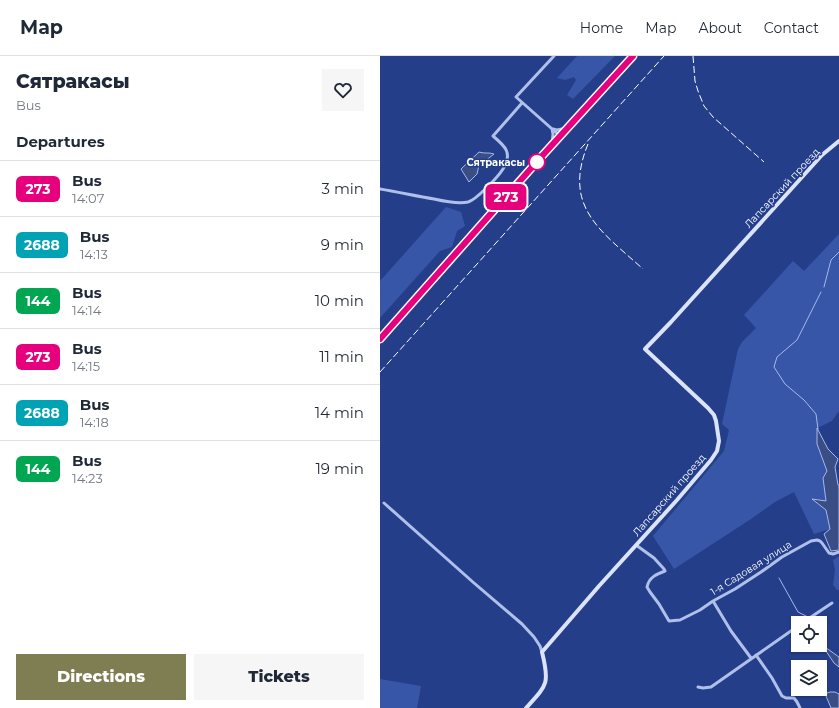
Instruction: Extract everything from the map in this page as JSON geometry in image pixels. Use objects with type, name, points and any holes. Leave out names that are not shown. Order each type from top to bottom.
[{"type":"highway","points":[[380,339],[560,136],[634,56]]},
{"type":"street","points":[[554,56],[516,97],[560,136]]},
{"type":"street","points":[[380,189],[450,202],[467,202],[477,197],[502,172],[507,162],[508,153],[506,148],[493,136],[522,103]]},
{"type":"street","points":[[552,129],[557,130],[568,128]]},
{"type":"street","points":[[552,129],[552,145]]},
{"type":"street","name":"Лапсарский проезд","points":[[542,652],[599,586],[677,500],[717,451],[719,441],[714,415],[645,349],[822,155],[839,141]]},
{"type":"street","points":[[384,503],[522,624],[534,637],[540,646],[547,673],[544,686],[526,708]]},
{"type":"street","name":"1-я Садовая улица","points":[[636,545],[654,558],[665,570],[650,579],[647,587],[669,621],[685,618],[700,610],[735,589],[782,557],[811,541],[820,541],[829,553],[833,554],[839,552]]},
{"type":"street","points":[[713,601],[731,631],[751,658]]},
{"type":"street","points":[[812,616],[832,603]]},
{"type":"street","points":[[698,687],[703,688],[711,686],[791,631]]},
{"type":"street","points":[[756,655],[782,696],[786,698],[794,698],[800,708]]},
{"type":"shaded area","points":[[577,56],[615,56],[573,99],[567,95],[576,80],[574,77],[565,80],[557,78]]},
{"type":"shaded area","points":[[479,152],[494,154],[484,162],[480,161],[477,174],[469,182],[461,169]]},
{"type":"shaded area","points":[[446,207],[461,212],[465,226],[457,231],[452,247],[440,251],[380,318],[380,281]]},
{"type":"shaded area","points":[[839,234],[839,411],[832,421],[817,428],[817,444],[827,471],[823,478],[826,501],[813,499],[826,510],[830,529],[814,534],[794,492],[775,502],[674,569],[653,536],[724,451],[729,430],[722,424],[738,349],[742,342],[756,328],[744,315],[793,261],[804,271]]},
{"type":"shaded area","points":[[817,428],[828,449],[838,459],[835,467],[839,485],[839,550],[831,551],[824,534],[830,529],[826,510],[812,499],[826,501],[823,478],[827,471],[817,444]]},
{"type":"shaded area","points":[[839,556],[839,590],[837,590],[833,585],[835,570],[833,560]]},
{"type":"shaded area","points":[[827,649],[839,657],[839,667],[834,663],[827,652]]},
{"type":"shaded area","points":[[380,679],[421,686],[417,708],[380,708]]},
{"type":"shaded area","points":[[835,692],[839,694],[839,708],[831,708],[826,696],[827,693]]},
{"type":"waterway","points":[[824,287],[831,260],[839,252]]},
{"type":"waterway","points":[[818,429],[816,414],[804,400],[785,384],[774,367],[777,357],[797,340],[821,292]]},
{"type":"waterway","points":[[779,578],[798,612],[806,616]]},
{"type":"railway","points":[[380,372],[664,56]]},
{"type":"railway","points":[[693,56],[695,81],[704,106],[713,117],[764,162]]},
{"type":"railway","points":[[588,144],[581,166],[580,185],[583,201],[590,216],[600,229],[643,269]]},
{"type":"bus line","name":"273","points":[[380,339],[633,56]]},
{"type":"place","name":"Сятракасы","points":[[537,162]]}]
